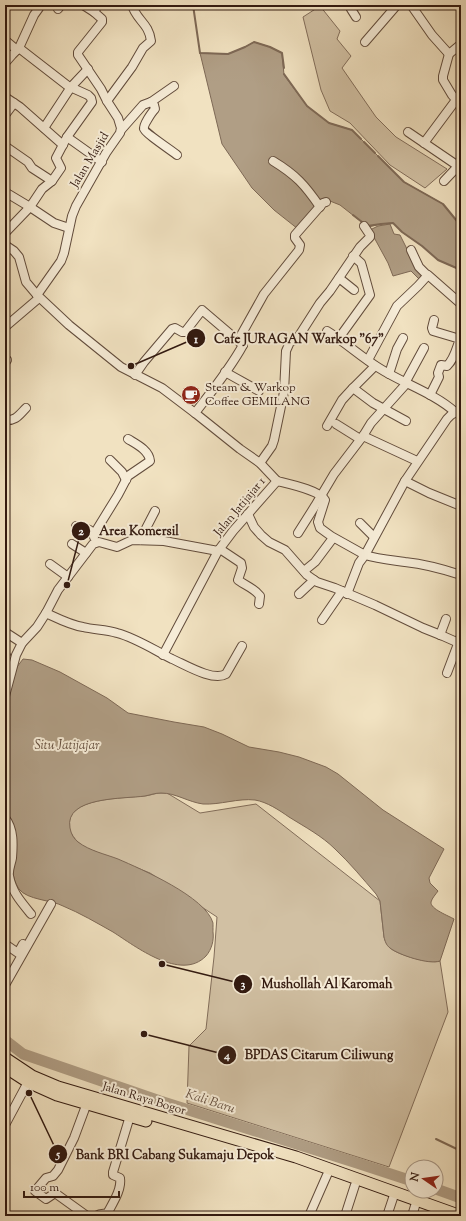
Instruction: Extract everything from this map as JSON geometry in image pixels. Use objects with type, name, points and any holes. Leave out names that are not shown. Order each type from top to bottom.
[{"type":"highway","name":"Jalan Raya Bogor","points":[[5,1058],[32,1076],[58,1087],[294,1163],[355,1185],[394,1195],[461,1216]]},
{"type":"highway","name":"Jalan Raya Bogor","points":[[5,1068],[28,1082],[56,1095],[130,1116],[173,1125],[296,1157],[394,1195],[414,1211],[442,1216]]},
{"type":"street","points":[[5,63],[18,49],[34,15],[39,8],[39,5]]},
{"type":"street","points":[[83,5],[96,8]]},
{"type":"street","points":[[107,101],[132,67],[143,48],[151,41],[149,30],[134,11],[132,5]]},
{"type":"street","points":[[356,5],[351,9],[356,17]]},
{"type":"street","points":[[365,42],[396,5]]},
{"type":"street","points":[[411,5],[432,36],[449,54]]},
{"type":"street","name":"Jalan Masjid","points":[[5,327],[38,297],[61,261],[72,216],[76,206],[106,153],[118,138],[121,130],[120,123],[101,89],[78,55],[78,52],[102,22],[96,8]]},
{"type":"street","points":[[5,40],[71,87],[88,95],[92,102],[67,137],[56,159],[61,168],[52,181],[42,189],[30,207],[5,234]]},
{"type":"street","points":[[424,143],[459,103],[447,88],[442,76],[449,54],[461,44]]},
{"type":"street","points":[[44,128],[71,87],[88,69]]},
{"type":"street","points":[[121,130],[143,105],[151,102],[174,86]]},
{"type":"street","points":[[5,96],[64,145]]},
{"type":"street","points":[[151,102],[155,109],[144,126],[145,131],[177,155]]},
{"type":"street","points":[[5,115],[14,103]]},
{"type":"street","points":[[408,132],[460,165],[444,181]]},
{"type":"street","points":[[67,137],[102,162]]},
{"type":"street","points":[[5,146],[28,162],[32,168],[52,181]]},
{"type":"street","points":[[274,161],[291,172],[301,182],[319,207]]},
{"type":"street","points":[[5,192],[54,223],[69,228]]},
{"type":"street","points":[[243,345],[240,337],[264,294],[299,250],[300,245],[294,237],[319,207],[326,202]]},
{"type":"street","points":[[260,463],[272,446],[274,440],[284,392],[286,351],[288,346],[290,342],[297,339],[353,256],[370,236],[364,226]]},
{"type":"street","points":[[5,245],[14,251],[19,257],[26,282],[38,297],[121,367],[162,388],[260,463],[277,481]]},
{"type":"street","points":[[411,250],[419,267],[427,275],[430,275],[461,304]]},
{"type":"street","points":[[339,338],[370,294],[361,263],[353,256]]},
{"type":"street","points":[[368,360],[397,306],[427,275]]},
{"type":"street","points":[[339,278],[354,290]]},
{"type":"street","points":[[135,375],[172,329],[175,328],[185,332],[202,310],[243,345]]},
{"type":"street","points":[[430,395],[439,377],[438,373],[441,365],[447,366],[450,363],[455,356],[460,339],[433,331],[432,328],[434,320]]},
{"type":"street","points":[[322,620],[345,592],[359,563],[365,555],[417,461],[447,419],[458,411],[375,366],[339,338],[327,331]]},
{"type":"street","points":[[389,374],[397,349],[403,338]]},
{"type":"street","points":[[195,413],[243,345]]},
{"type":"street","points":[[298,533],[334,474],[362,438],[371,423],[405,383],[424,348]]},
{"type":"street","points":[[327,426],[338,405],[375,366]]},
{"type":"street","points":[[225,372],[259,391]]},
{"type":"street","points":[[353,388],[373,403],[406,421]]},
{"type":"street","points":[[5,420],[14,420],[26,408]]},
{"type":"street","points":[[336,424],[362,438],[417,461]]},
{"type":"street","points":[[5,696],[15,657],[22,643],[37,627],[58,590],[93,544],[94,534],[128,476],[150,461],[148,454],[128,439]]},
{"type":"street","points":[[110,460],[122,472],[126,480]]},
{"type":"street","name":"Jalan Jatijajar 1","points":[[93,544],[99,542],[117,547],[122,546],[132,540],[164,541],[219,550],[233,531],[277,481],[301,487],[321,495]]},
{"type":"street","points":[[405,481],[461,506]]},
{"type":"street","points":[[321,495],[325,498],[325,501],[318,519],[318,525],[333,538],[365,555],[374,558],[436,567],[461,575]]},
{"type":"street","points":[[140,540],[155,511]]},
{"type":"street","points":[[248,514],[254,527],[260,535],[269,542],[285,550],[314,580],[395,614],[423,628],[460,641],[447,673]]},
{"type":"street","points":[[360,523],[374,537]]},
{"type":"street","points":[[76,526],[91,530],[94,534]]},
{"type":"street","points":[[304,571],[315,562],[333,538]]},
{"type":"street","points":[[72,544],[86,553]]},
{"type":"street","points":[[163,654],[219,550],[241,563],[242,568],[238,580],[249,586],[260,596],[259,604]]},
{"type":"street","points":[[50,564],[68,577]]},
{"type":"street","points":[[299,594],[314,580]]},
{"type":"street","points":[[46,613],[84,628],[116,632],[203,674],[221,676],[226,674],[242,646]]},
{"type":"street","points":[[440,634],[446,620]]},
{"type":"street","points":[[5,632],[22,643]]},
{"type":"street","points":[[5,818],[9,822],[13,842],[9,876],[15,893],[31,914]]},
{"type":"street","points":[[5,985],[51,904]]},
{"type":"street","points":[[5,944],[18,952],[24,942]]},
{"type":"street","points":[[5,1125],[28,1082]]},
{"type":"street","points":[[87,1103],[74,1138],[58,1170],[53,1176],[46,1178],[35,1191],[46,1199],[55,1193],[87,1216]]},
{"type":"street","points":[[96,1216],[99,1214],[110,1215],[120,1184],[120,1178],[114,1176],[113,1172],[130,1116]]},
{"type":"street","points":[[309,1216],[327,1175]]},
{"type":"street","points":[[345,1216],[355,1185]]},
{"type":"street","points":[[387,1216],[394,1195]]},
{"type":"shaded area","points":[[320,6],[340,31],[337,39],[351,56],[342,68],[376,117],[396,137],[447,169],[425,188],[390,165],[350,123],[330,111],[321,90],[303,17]]},
{"type":"shaded area","points":[[158,793],[167,793],[200,813],[256,804],[380,901],[384,937],[390,948],[394,951],[414,958],[435,962],[440,961],[448,1012],[389,1167],[187,1103],[189,1046],[206,1029],[217,917],[150,873],[84,847],[73,836],[69,826],[69,821],[73,813],[89,803],[107,799],[145,796]]},
{"type":"shaded area","points":[[5,811],[11,819],[15,834],[5,874]]},
{"type":"water","points":[[254,42],[282,53],[284,75],[307,106],[329,123],[352,130],[404,182],[443,204],[461,226],[461,270],[438,260],[422,246],[402,232],[393,223],[368,227],[340,205],[325,199],[298,229],[274,210],[252,188],[222,144],[200,53],[228,54]]},
{"type":"water","points":[[390,224],[394,234],[400,235],[415,265],[425,275],[420,280],[411,271],[393,276],[388,263],[370,230],[378,226]]},
{"type":"water","name":"Situ Jatijajar","points":[[23,659],[32,660],[60,672],[107,698],[128,713],[204,727],[249,747],[299,757],[326,767],[338,774],[383,810],[444,849],[429,878],[430,883],[438,891],[431,902],[431,905],[454,919],[440,961],[429,962],[414,959],[400,954],[389,947],[384,937],[380,901],[376,894],[341,854],[319,836],[273,807],[255,800],[203,804],[172,794],[159,793],[98,801],[76,810],[71,818],[70,830],[78,842],[172,885],[198,903],[208,913],[213,923],[212,944],[206,956],[196,963],[184,965],[171,964],[158,959],[76,912],[58,904],[34,898],[23,893],[14,880],[14,831],[11,821],[5,811],[5,710],[17,667]]},
{"type":"waterway","points":[[193,5],[200,53],[228,54],[254,42],[282,53],[284,68]]},
{"type":"waterway","points":[[284,74],[307,106],[329,123],[352,130],[361,139]]},
{"type":"waterway","points":[[364,142],[375,153]]},
{"type":"waterway","points":[[378,156],[404,182],[443,204],[461,226]]},
{"type":"waterway","points":[[353,215],[362,222]]},
{"type":"waterway","points":[[367,226],[393,223],[402,232],[422,246],[438,260],[461,270]]},
{"type":"waterway","points":[[5,655],[9,654],[14,656]]},
{"type":"waterway","name":"Kali Baru","points":[[5,1040],[23,1054],[160,1101],[404,1178]]},
{"type":"waterway","points":[[436,1139],[461,1151]]},
{"type":"waterway","name":"Kali Baru","points":[[444,1192],[461,1198]]},
{"type":"place","name":"Cafe JURAGAN Warkop \"67\"","points":[[131,366]]},
{"type":"place","name":"Steam & Warkop Coffee GEMILANG","points":[[191,395]]},
{"type":"place","name":"Area Komersil","points":[[67,585]]},
{"type":"place","name":"Mushollah Al Karomah","points":[[162,964]]},
{"type":"place","name":"BPDAS Citarum Ciliwung","points":[[144,1034]]},
{"type":"place","name":"Bank BRI Cabang Sukamaju Depok","points":[[29,1093]]}]
